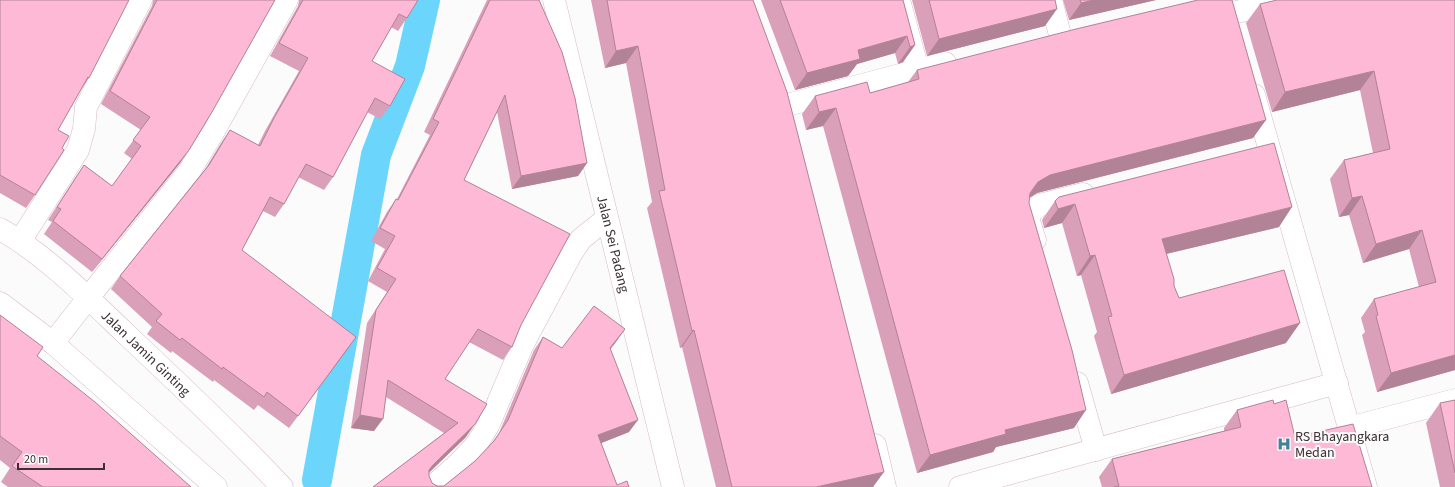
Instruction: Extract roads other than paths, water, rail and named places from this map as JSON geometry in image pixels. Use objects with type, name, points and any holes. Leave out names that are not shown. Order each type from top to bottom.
[{"type":"street","points":[[20,241],[78,150],[84,129],[86,107],[141,0]]},
{"type":"street","points":[[53,342],[190,170],[287,0]]},
{"type":"street","name":"Jalan Sei Padang","points":[[554,0],[606,220],[673,487]]},
{"type":"street","points":[[899,0],[918,70]]},
{"type":"street","points":[[1051,0],[1060,35]]},
{"type":"street","points":[[1238,35],[1229,7],[1295,0]]},
{"type":"street","points":[[1038,41],[1083,30]]},
{"type":"street","points":[[793,128],[784,97],[918,70],[963,59]]},
{"type":"street","points":[[1248,72],[1261,149],[1296,270],[1337,383],[1366,487]]},
{"type":"street","points":[[1039,256],[1028,218],[1033,210],[1040,205],[1101,189]]},
{"type":"street","points":[[432,487],[457,465],[476,445],[488,426],[523,344],[571,254],[581,239],[606,220]]},
{"type":"street","name":"Jalan Jamin Ginting","points":[[0,230],[20,241],[88,298],[225,428],[282,487]]},
{"type":"street","points":[[0,303],[53,342],[216,487]]},
{"type":"street","points":[[1072,368],[1096,450]]},
{"type":"street","points":[[960,487],[1337,383]]},
{"type":"street","points":[[1349,428],[1455,400]]},
{"type":"street","points":[[870,426],[885,487]]},
{"type":"waterway","points":[[317,480],[376,155],[410,66],[425,0]]},
{"type":"place","name":"RS Bhayangkara Medan","points":[[1284,444]]}]
